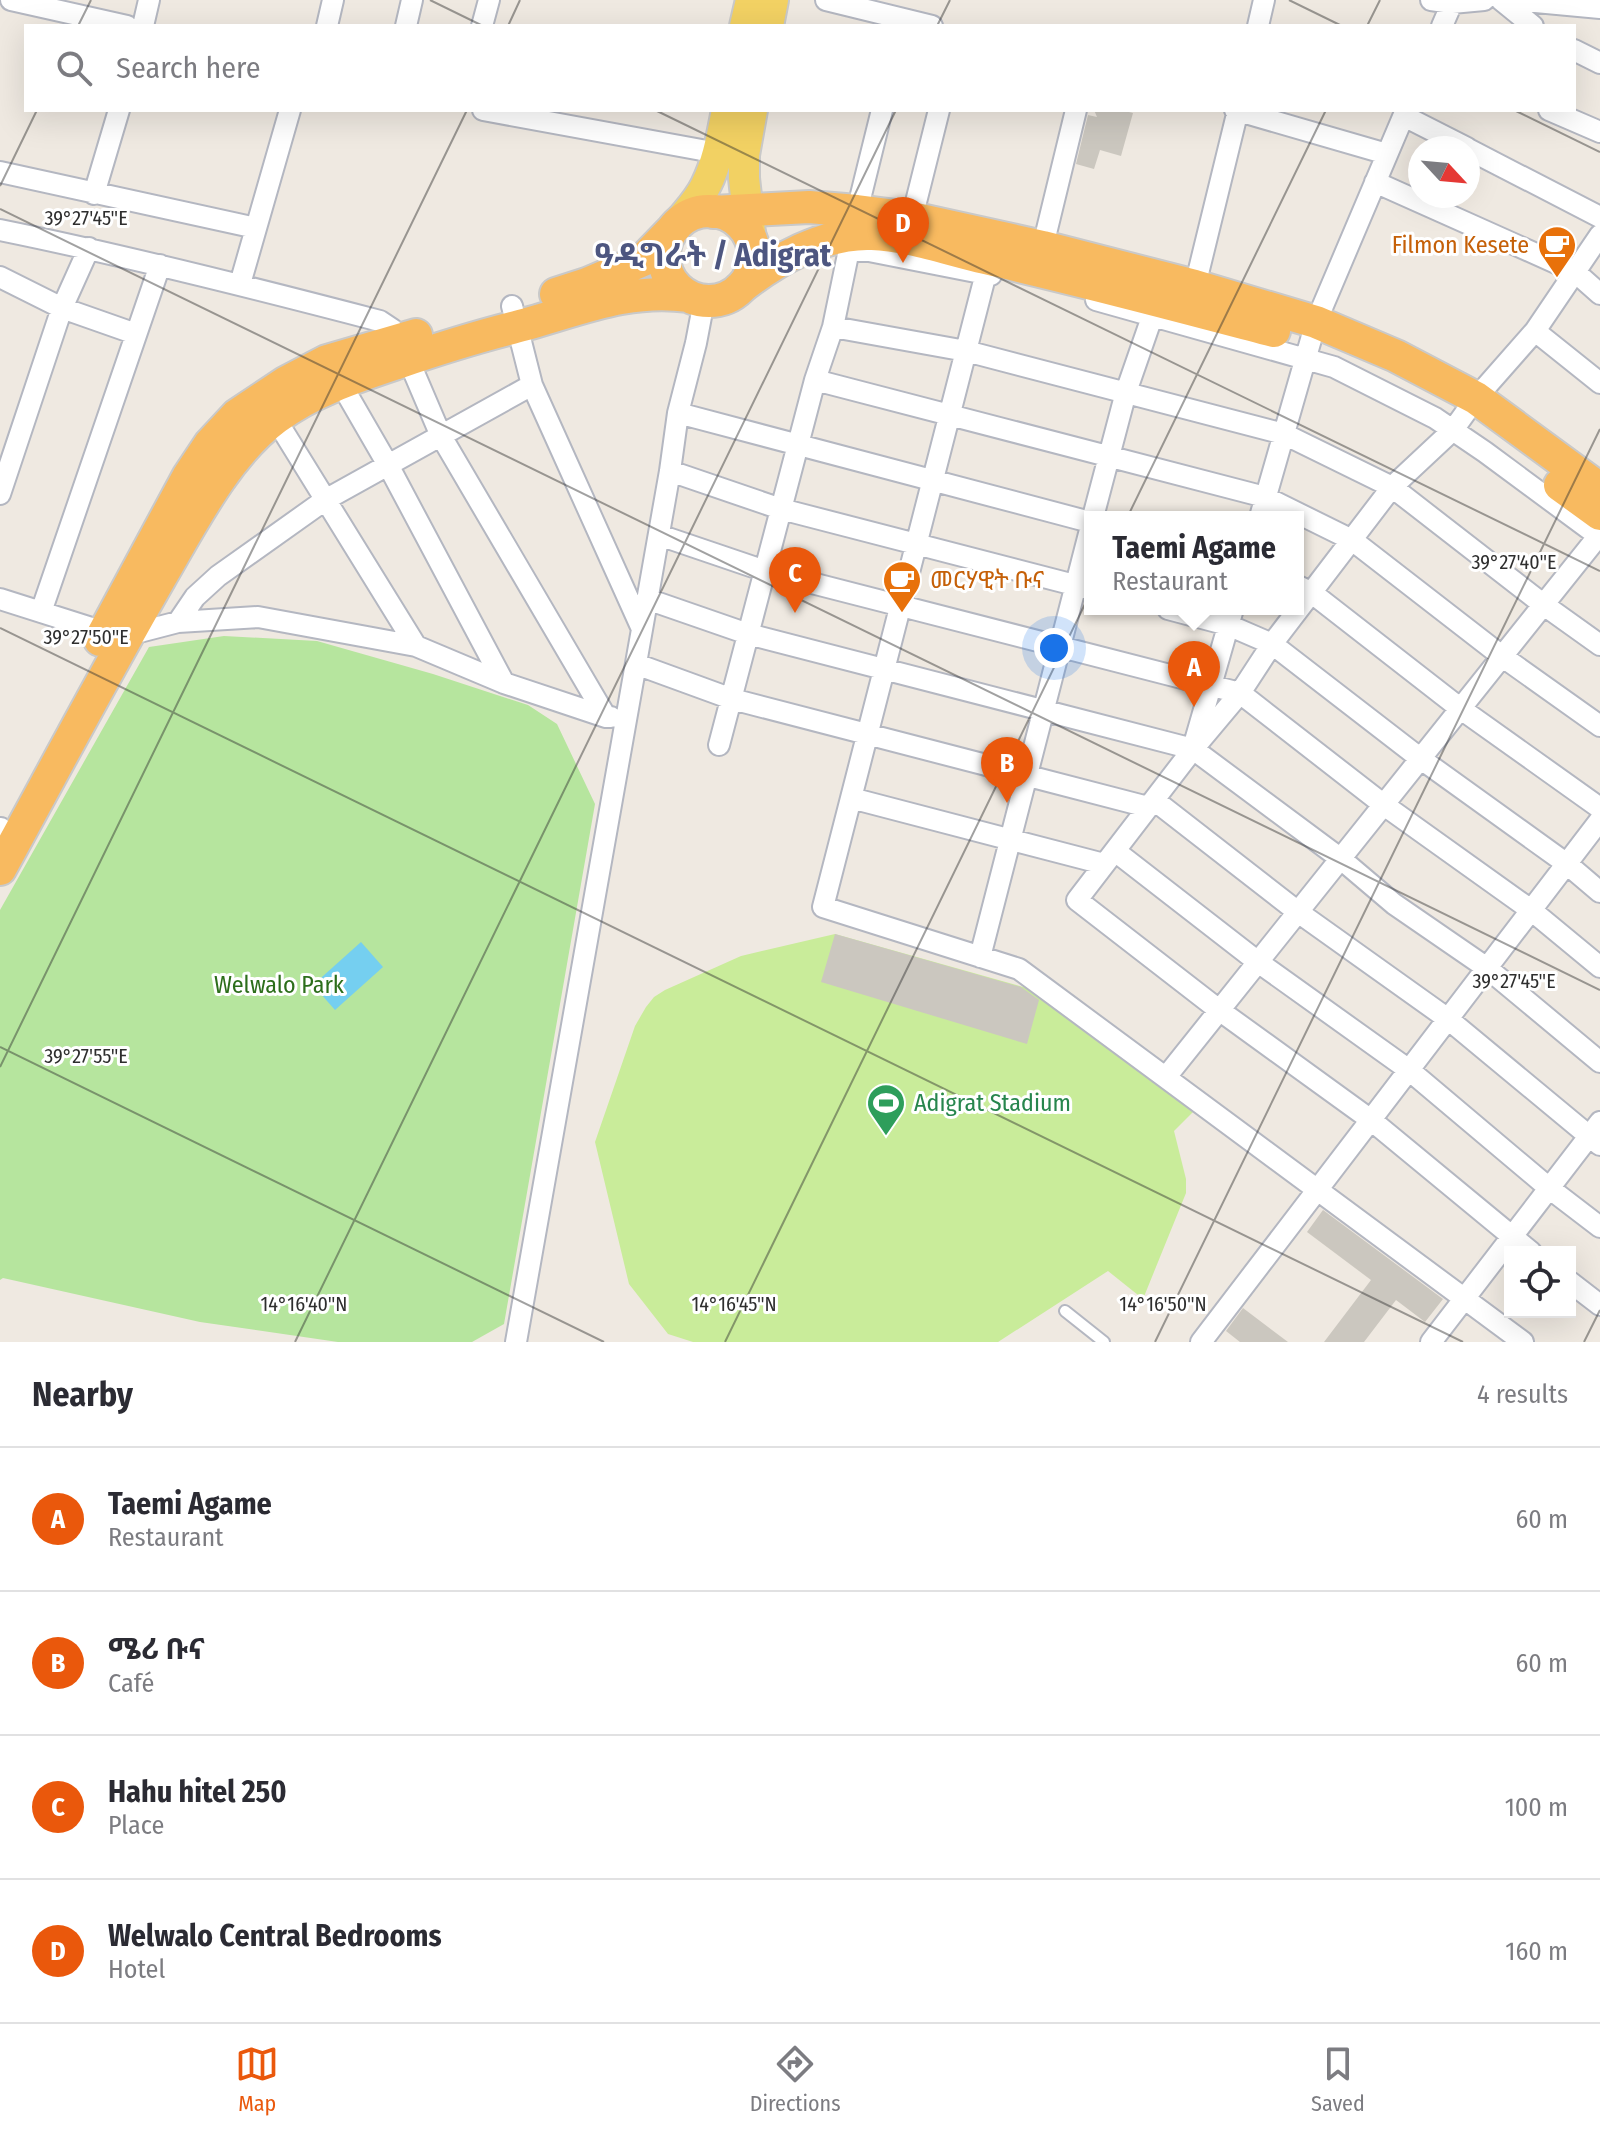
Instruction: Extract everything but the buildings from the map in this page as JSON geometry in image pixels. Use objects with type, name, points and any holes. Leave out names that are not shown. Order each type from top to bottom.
[{"type":"highway","points":[[514,317],[629,267],[651,254],[678,224],[696,213],[809,207],[852,233],[1040,258],[1195,286],[1311,340]]},
{"type":"highway","points":[[713,212],[737,221],[751,242],[752,269],[739,289]]},
{"type":"highway","points":[[0,869],[116,634],[188,477],[210,444],[237,415],[285,383],[327,361],[404,350],[514,317],[649,293],[723,299],[798,252],[831,239],[912,218],[1311,340],[1396,356],[1600,530]]},
{"type":"highway","points":[[678,224],[666,241],[665,265],[675,286],[696,298]]},
{"type":"highway","points":[[0,829],[116,634],[226,470],[275,418],[404,350]]},
{"type":"highway","points":[[1464,415],[1600,489]]},
{"type":"main road","points":[[745,24],[751,0]]},
{"type":"main road","points":[[768,24],[773,0]]},
{"type":"main road","points":[[678,224],[705,187],[718,153],[727,112]]},
{"type":"main road","points":[[751,242],[744,155],[752,112]]},
{"type":"street","points":[[11,0],[118,24]]},
{"type":"street","points":[[143,24],[149,0]]},
{"type":"street","points":[[327,24],[333,0]]},
{"type":"street","points":[[406,24],[412,0]]},
{"type":"street","points":[[483,24],[489,0]]},
{"type":"street","points":[[826,0],[903,23]]},
{"type":"street","points":[[1258,24],[1264,0]]},
{"type":"street","points":[[1431,0],[1452,3],[1484,0]]},
{"type":"street","points":[[1501,0],[1531,24]]},
{"type":"street","points":[[1515,0],[1600,8]]},
{"type":"street","points":[[1443,24],[1452,3]]},
{"type":"street","points":[[1576,51],[1600,63]]},
{"type":"street","points":[[94,194],[118,112]]},
{"type":"street","points":[[240,284],[289,112]]},
{"type":"street","points":[[494,112],[718,153]]},
{"type":"street","points":[[719,745],[815,380],[833,327],[882,112]]},
{"type":"street","points":[[912,218],[938,112]]},
{"type":"street","points":[[1040,258],[1076,112]]},
{"type":"street","points":[[1195,286],[1237,112]]},
{"type":"street","points":[[1244,112],[1387,154]]},
{"type":"street","points":[[1554,112],[1600,132]]},
{"type":"street","points":[[815,380],[1109,456],[1262,507],[1311,340],[1405,113],[1446,136]]},
{"type":"street","points":[[1480,155],[1600,217]]},
{"type":"street","points":[[0,172],[256,228]]},
{"type":"street","points":[[1375,182],[1574,271],[1600,294]]},
{"type":"street","points":[[0,230],[240,284],[380,321],[392,329],[441,436],[606,717]]},
{"type":"street","points":[[852,233],[869,251],[986,273],[1152,317],[1311,340]]},
{"type":"street","points":[[1600,235],[1535,331],[1464,415],[1392,487],[1352,540],[1305,590],[1461,709],[1600,808]]},
{"type":"street","points":[[0,494],[62,308],[89,248]]},
{"type":"street","points":[[41,612],[160,265]]},
{"type":"street","points":[[986,273],[823,907],[1019,969],[1523,1342]]},
{"type":"street","points":[[0,277],[62,308],[136,334]]},
{"type":"street","points":[[516,1342],[678,413],[696,343],[696,298]]},
{"type":"street","points":[[514,317],[532,385],[642,629]]},
{"type":"street","points":[[1094,511],[1126,392],[1152,317]]},
{"type":"street","points":[[833,327],[966,351],[1284,434],[1392,487],[1600,645]]},
{"type":"street","points":[[1535,331],[1600,383]]},
{"type":"street","points":[[340,382],[388,465],[504,683]]},
{"type":"street","points":[[178,622],[195,597],[218,576],[325,500],[532,385]]},
{"type":"street","points":[[678,413],[1084,517]]},
{"type":"street","points":[[275,418],[416,646]]},
{"type":"street","points":[[670,471],[781,509],[1083,587],[1059,648],[980,957]]},
{"type":"street","points":[[1304,522],[1352,540],[1503,657],[1600,726]]},
{"type":"street","points":[[1166,1077],[1503,657],[1600,530]]},
{"type":"street","points":[[659,535],[765,571],[1240,693],[1384,805],[1531,910],[1600,967]]},
{"type":"street","points":[[0,599],[116,634],[178,622],[258,617],[416,646],[504,683],[606,717],[627,714]]},
{"type":"street","points":[[647,599],[748,634],[1193,749],[1341,859],[1394,904],[1487,968],[1600,1062]]},
{"type":"street","points":[[1290,615],[1240,693],[1077,900],[1219,1010],[1371,1120],[1523,1246]]},
{"type":"street","points":[[1193,749],[1231,617],[1272,644],[1421,759],[1567,864],[1600,892]]},
{"type":"street","points":[[636,664],[732,699],[1151,804],[1448,1019],[1596,1135],[1549,1188],[1431,1342]]},
{"type":"street","points":[[851,798],[1009,839],[1110,858],[1409,1070],[1600,1227]]},
{"type":"street","points":[[1205,1341],[1600,820]]},
{"type":"street","points":[[1576,1287],[1600,1305]]},
{"type":"lane","points":[[1065,1311],[1104,1342]]},
{"type":"green space","name":"Welwalo Park","points":[[224,636],[317,641],[528,705],[557,724],[595,804],[504,1324],[472,1342],[338,1342],[200,1322],[3,1278],[0,1280],[0,910],[149,647]]},
{"type":"green space","name":"Adigrat Stadium","points":[[835,934],[1041,992],[1198,1107],[1174,1131],[1186,1179],[1186,1193],[1143,1299],[1108,1271],[998,1342],[693,1342],[668,1334],[629,1284],[595,1142],[635,1026],[654,997],[665,990],[741,956]]},
{"type":"water","points":[[361,942],[383,967],[335,1010],[313,985]]},
{"type":"place","name":"Welwalo Central Bedrooms","points":[[903,263]]},
{"type":"place","name":"Filmon Kesete","points":[[1557,279]]},
{"type":"place","name":"Hahu hitel 250","points":[[795,613]]},
{"type":"place","name":"መርሃዊት ቡና","points":[[902,614]]},
{"type":"place","name":"Taemi Agame","points":[[1194,707]]},
{"type":"place","name":"ሜሪ ቡና","points":[[1007,803]]},
{"type":"place","name":"Adigrat Stadium","points":[[886,1137]]},
{"type":"district","name":"ዓዲግራት / Adigrat","points":[[713,255]]}]
